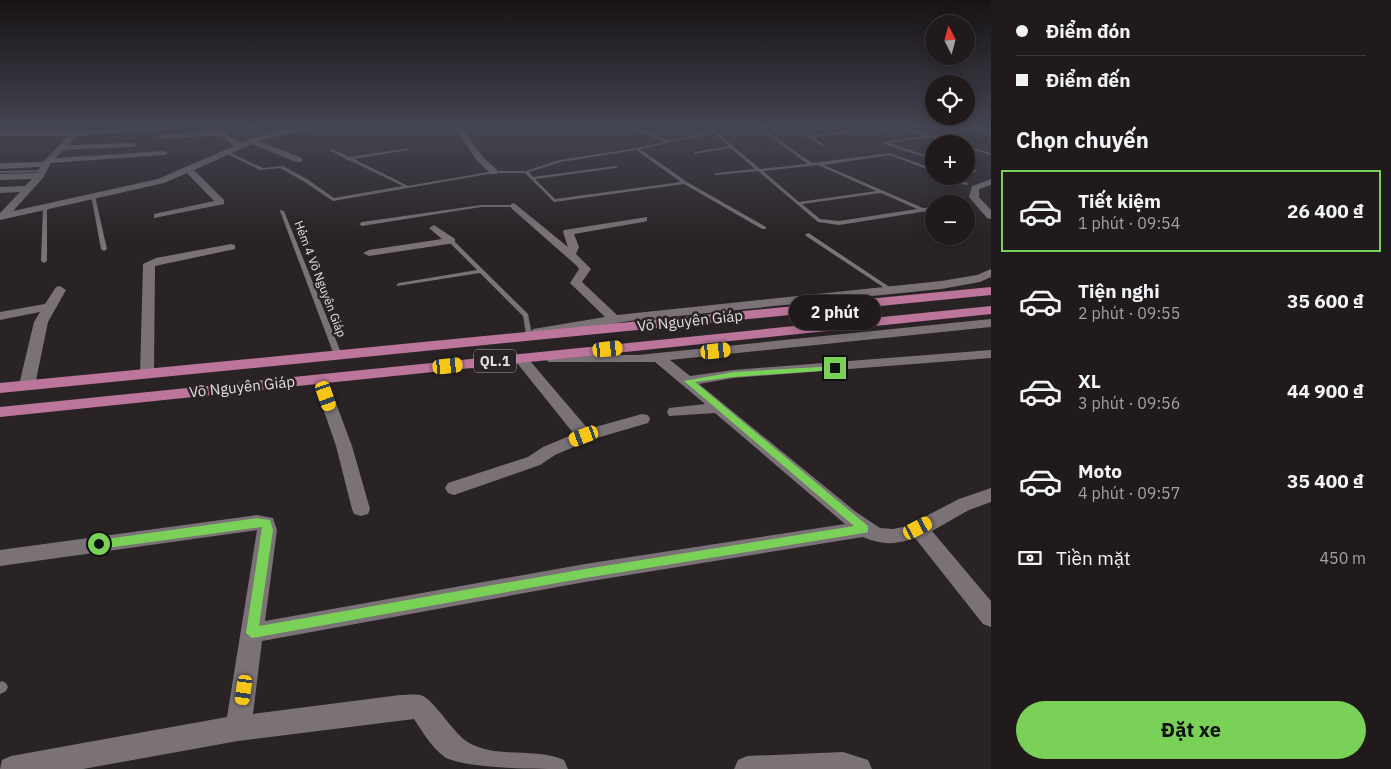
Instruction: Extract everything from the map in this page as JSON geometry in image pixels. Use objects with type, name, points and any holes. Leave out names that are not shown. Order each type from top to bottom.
[{"type":"highway","name":"Võ Nguyên Giáp","points":[[0,388],[991,291]]},
{"type":"highway","name":"Võ Nguyên Giáp","points":[[0,412],[991,310]]},
{"type":"street","points":[[1,216],[27,189],[47,164]]},
{"type":"street","points":[[0,177],[77,164]]},
{"type":"street","points":[[1,216],[147,185],[201,164]]},
{"type":"street","points":[[485,164],[494,172]]},
{"type":"street","points":[[0,166],[44,168]]},
{"type":"street","points":[[158,216],[221,202],[189,170]]},
{"type":"street","points":[[991,182],[976,188],[974,197],[991,216]]},
{"type":"street","points":[[0,190],[27,189]]},
{"type":"street","points":[[514,206],[570,254],[585,270],[576,283],[614,319]]},
{"type":"street","points":[[570,254],[574,247],[568,232],[643,219]]},
{"type":"street","points":[[434,228],[451,242]]},
{"type":"street","points":[[369,253],[451,242]]},
{"type":"street","points":[[147,374],[149,264],[151,262],[231,247]]},
{"type":"street","points":[[496,340],[614,319],[941,285],[980,278],[991,272]]},
{"type":"street","points":[[27,385],[41,322],[60,290]]},
{"type":"street","points":[[0,316],[49,307]]},
{"type":"street","points":[[525,358],[638,359],[991,323]]},
{"type":"street","points":[[688,381],[733,374],[818,370],[991,354]]},
{"type":"street","points":[[658,356],[864,529],[881,536],[895,537],[918,528],[962,505],[991,495]]},
{"type":"street","points":[[525,358],[584,436]]},
{"type":"street","points":[[320,379],[344,446],[361,509]]},
{"type":"street","points":[[675,412],[721,408]]},
{"type":"street","points":[[0,418],[22,410]]},
{"type":"street","points":[[454,488],[534,462],[549,451],[584,436],[642,419]]},
{"type":"street","points":[[0,558],[257,522],[266,523],[267,530],[238,728]]},
{"type":"street","points":[[918,528],[991,617]]},
{"type":"street","points":[[252,633],[585,573],[864,529]]},
{"type":"street","points":[[11,769],[238,728],[400,707],[420,707],[439,733],[461,753],[500,765],[555,769]]},
{"type":"street","points":[[747,769],[843,765],[859,769]]},
{"type":"lane","points":[[251,164],[262,169],[281,167],[305,180],[333,200],[494,172],[526,172],[551,164]]},
{"type":"lane","points":[[358,164],[406,186]]},
{"type":"lane","points":[[658,164],[686,184],[764,228]]},
{"type":"lane","points":[[752,164],[818,220],[829,223],[925,210]]},
{"type":"lane","points":[[717,174],[819,164],[922,210]]},
{"type":"lane","points":[[533,178],[616,167]]},
{"type":"lane","points":[[0,172],[44,168]]},
{"type":"lane","points":[[526,172],[554,201],[686,184]]},
{"type":"lane","points":[[799,203],[882,192]]},
{"type":"lane","points":[[93,196],[104,249]]},
{"type":"lane","points":[[362,224],[481,206],[514,206]]},
{"type":"lane","points":[[44,261],[45,207]]},
{"type":"lane","name":"Hẻm 4 Võ Nguyên Giáp","points":[[282,211],[338,355]]},
{"type":"lane","points":[[808,235],[891,290]]},
{"type":"lane","points":[[451,242],[526,315],[529,334]]},
{"type":"lane","points":[[399,285],[481,271]]},
{"type":"route","points":[[99,544],[257,522],[266,523],[267,530],[252,633],[585,573],[864,529],[688,381],[733,374],[835,368]]}]
